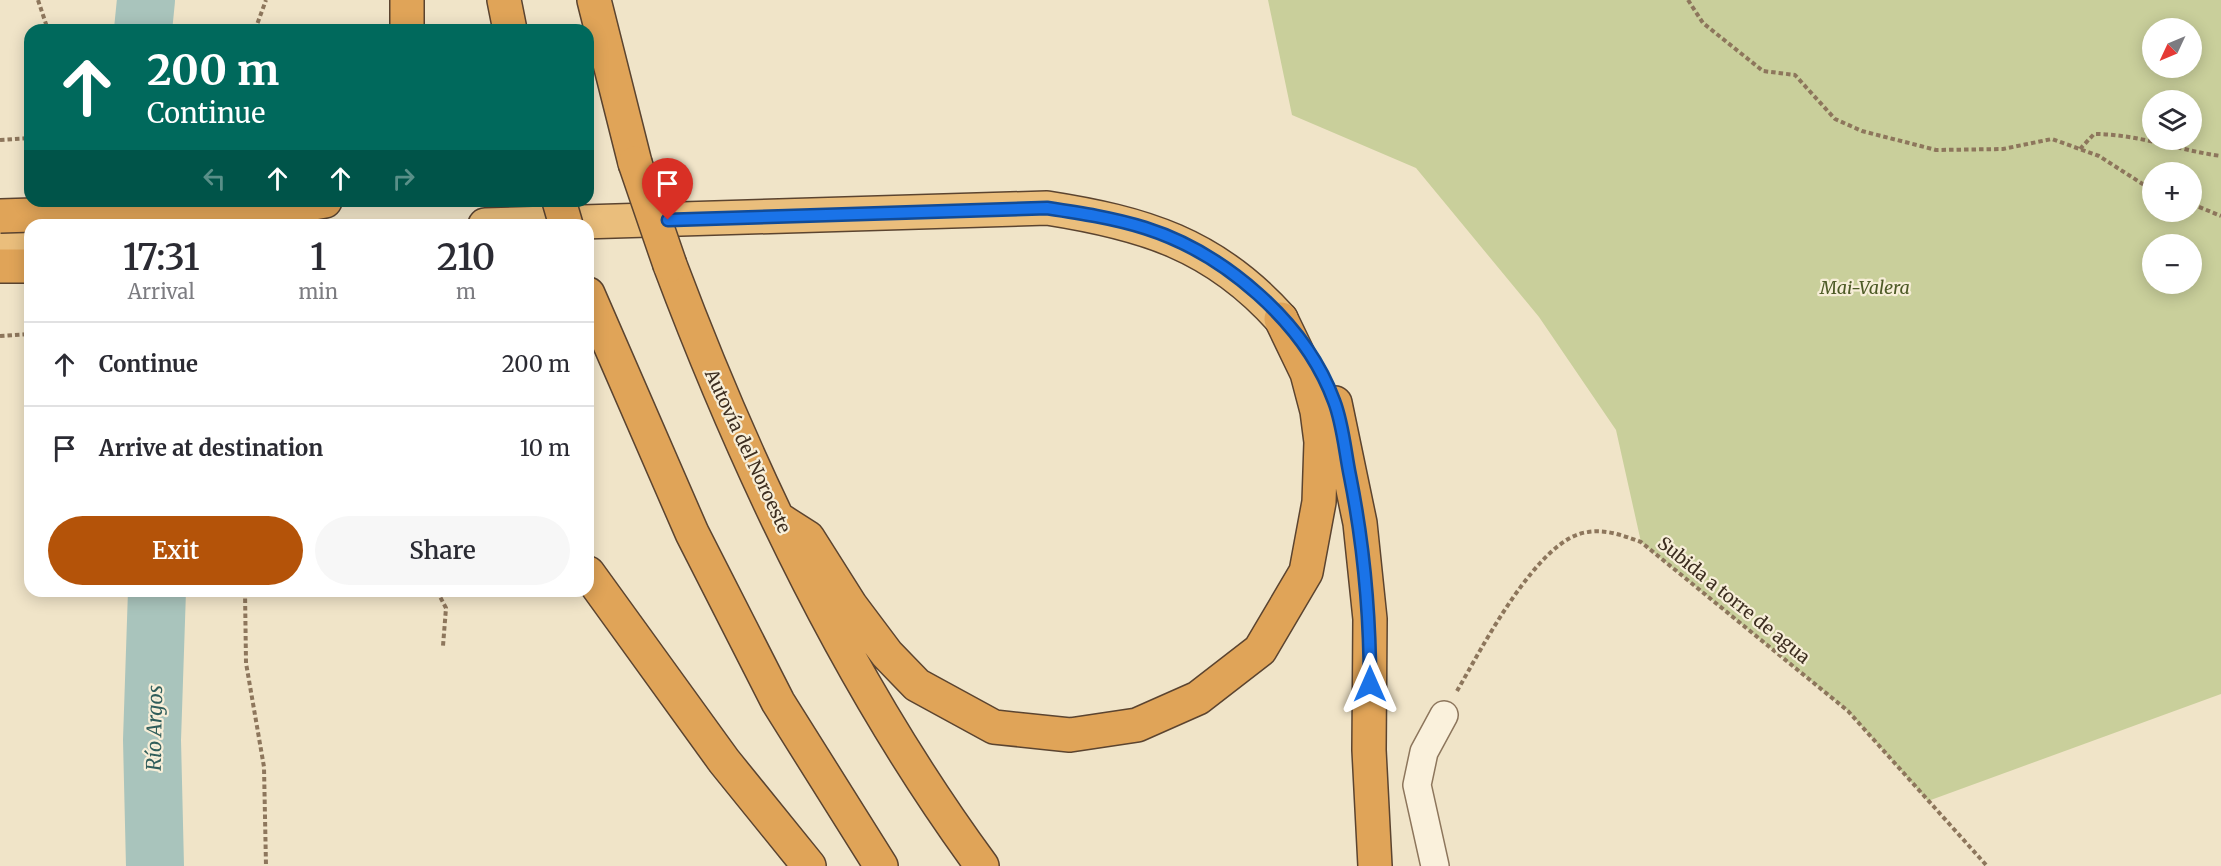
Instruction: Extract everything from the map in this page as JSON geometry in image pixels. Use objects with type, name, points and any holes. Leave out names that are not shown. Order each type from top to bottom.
[{"type":"highway","points":[[407,0],[407,24]]},
{"type":"highway","points":[[504,0],[509,24]]},
{"type":"highway","name":"Autovía del Noroeste","points":[[594,0],[635,163],[708,367],[848,658],[929,794],[981,866]]},
{"type":"highway","points":[[0,216],[291,207]]},
{"type":"highway","points":[[594,221],[1047,208],[1098,216],[1146,228],[1184,243],[1244,283],[1262,298],[1306,346],[1335,402],[1360,524],[1370,619],[1370,750],[1375,866]]},
{"type":"highway","points":[[0,240],[24,240]]},
{"type":"highway","points":[[0,266],[24,266]]},
{"type":"highway","points":[[594,308],[692,533],[778,702],[881,866]]},
{"type":"highway","points":[[780,520],[808,538],[832,577],[887,654],[917,685],[994,728],[1070,735],[1137,725],[1198,698],[1260,650],[1306,572],[1319,502],[1321,442],[1307,373],[1281,319]]},
{"type":"highway","points":[[594,581],[724,761],[809,866]]},
{"type":"street","points":[[1435,866],[1417,785],[1424,752],[1444,715]]},
{"type":"path","points":[[38,0],[46,24]]},
{"type":"path","points":[[257,24],[266,0]]},
{"type":"path","points":[[1688,0],[1703,23],[1763,71],[1795,75],[1835,119],[1862,131],[1936,150],[2003,148],[2052,139],[2099,156],[2142,184]]},
{"type":"path","points":[[2080,149],[2094,134],[2124,134],[2186,151],[2221,156]]},
{"type":"path","points":[[0,141],[24,139]]},
{"type":"path","points":[[2202,208],[2221,216]]},
{"type":"path","points":[[0,336],[24,334]]},
{"type":"path","name":"Subida a torre de agua","points":[[1444,715],[1494,628],[1534,568],[1561,542],[1586,532],[1610,531],[1641,542],[1848,711],[1987,866]]},
{"type":"path","points":[[245,597],[246,663],[264,767],[266,866]]},
{"type":"path","points":[[440,597],[446,608],[442,646]]},
{"type":"green space","name":"Mai-Valera","points":[[1268,0],[2221,0],[2221,694],[1928,801],[1848,711],[1641,542],[1616,430],[1539,317],[1416,168],[1292,115]]},
{"type":"waterway","name":"Río Argos","points":[[144,24],[146,0]]},
{"type":"waterway","name":"Río Argos","points":[[155,866],[152,740],[157,597]]},
{"type":"route","points":[[668,220],[1047,208],[1098,216],[1146,228],[1184,243],[1218,264],[1262,298],[1306,346],[1335,402],[1360,524],[1370,619],[1370,684]]}]
